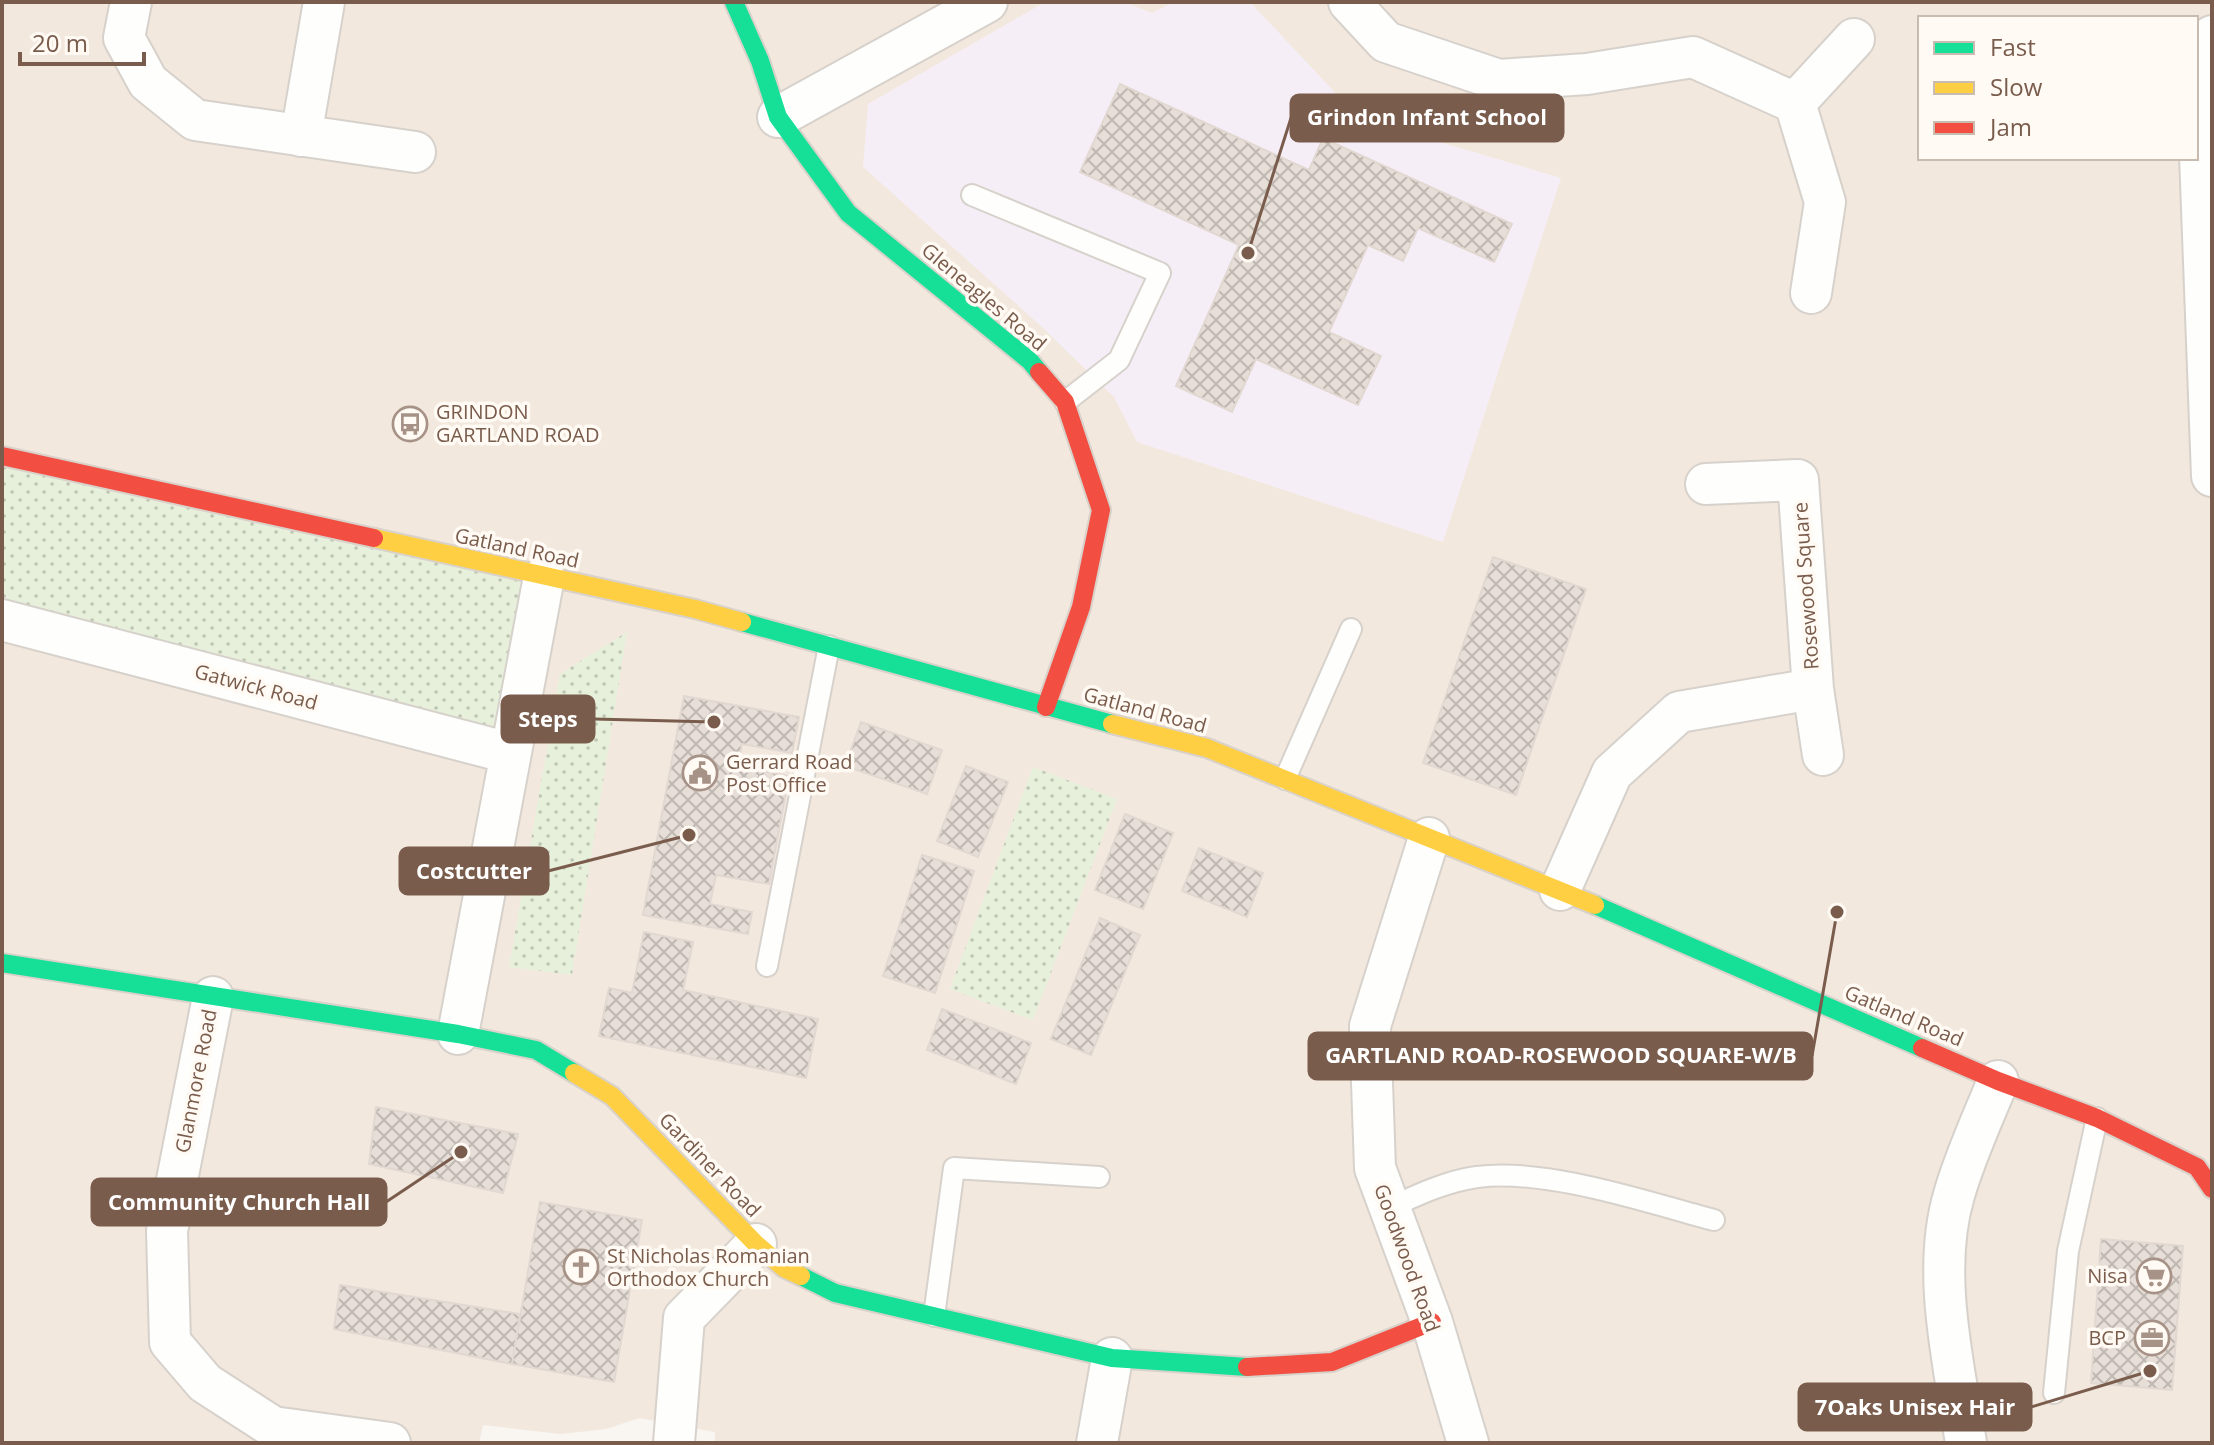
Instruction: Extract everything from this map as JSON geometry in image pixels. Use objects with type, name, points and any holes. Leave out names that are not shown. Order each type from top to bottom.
[{"type":"street","points":[[131,2],[124,38],[148,82],[195,120],[415,152]]},
{"type":"street","points":[[301,136],[324,2]]},
{"type":"street","name":"Gleneagles Road","points":[[734,2],[760,61],[778,117],[848,213],[1030,361],[1065,402],[1101,510],[1081,607],[1046,707]]},
{"type":"street","points":[[778,117],[987,2]]},
{"type":"street","points":[[1349,2],[1386,42],[1499,80],[1587,74],[1693,57],[1795,103],[1825,202],[1811,293]]},
{"type":"street","points":[[2198,71],[2212,36]]},
{"type":"street","points":[[1795,103],[1854,39]]},
{"type":"street","points":[[2198,101],[2212,476]]},
{"type":"street","name":"Gatland Road","points":[[2,456],[695,609],[1046,707],[1207,748],[1560,890],[1998,1081],[2097,1118],[2197,1167],[2212,1189]]},
{"type":"street","name":"Rosewood Square","points":[[1706,484],[1798,480],[1813,689],[1823,755]]},
{"type":"street","points":[[458,1034],[544,577]]},
{"type":"street","name":"Gatwick Road","points":[[2,620],[509,753]]},
{"type":"street","name":"Rosewood Square","points":[[1560,890],[1612,773],[1679,712],[1813,689]]},
{"type":"street","name":"Goodwood Road","points":[[1429,838],[1370,1026],[1375,1168],[1432,1322],[1468,1443]]},
{"type":"street","name":"Gardiner Road","points":[[2,963],[458,1034],[536,1050],[612,1096],[756,1244],[784,1268],[835,1293],[1112,1358],[1233,1368],[1332,1362],[1432,1322]]},
{"type":"street","name":"Glanmore Road","points":[[213,997],[167,1231],[170,1342],[205,1383],[272,1435],[390,1443]]},
{"type":"street","points":[[1966,1443],[1948,1328],[1944,1261],[1953,1196],[1998,1081]]},
{"type":"street","points":[[674,1443],[684,1318],[756,1244]]},
{"type":"street","points":[[1097,1443],[1112,1358]]},
{"type":"lane","points":[[972,195],[1160,273],[1119,360],[1065,402]]},
{"type":"lane","points":[[1285,779],[1351,629]]},
{"type":"lane","points":[[767,966],[829,646]]},
{"type":"lane","points":[[2054,1393],[2068,1251],[2097,1118]]},
{"type":"lane","points":[[934,1316],[954,1168],[1099,1177]]},
{"type":"lane","points":[[1389,1208],[1428,1190],[1477,1177],[1530,1178],[1590,1188],[1714,1220]]},
{"type":"shaded area","points":[[2,2],[2212,2],[2212,1443],[715,1443],[715,1432],[639,1418],[606,1429],[561,1434],[483,1425],[479,1443],[2,1443]]},
{"type":"shaded area","points":[[1045,2],[1124,2],[1152,13],[1173,2],[1250,2],[1359,118],[1561,178],[1443,542],[1137,442],[1114,397],[1042,327],[863,167],[868,104]]},
{"type":"green space","points":[[2,456],[544,577],[509,753],[2,620]]},
{"type":"green space","points":[[627,632],[572,975],[509,967],[560,674]]},
{"type":"green space","points":[[1033,767],[1117,799],[1033,1020],[950,989]]},
{"type":"building","points":[[1120,84],[1309,170],[1323,138],[1512,224],[1494,262],[1418,228],[1403,261],[1368,245],[1329,332],[1381,356],[1358,405],[1256,359],[1232,412],[1176,386],[1239,245],[1080,172]]},
{"type":"building","points":[[1493,557],[1586,589],[1516,795],[1423,763]]},
{"type":"building","points":[[684,696],[799,717],[792,753],[742,744],[738,766],[789,776],[769,884],[716,875],[710,904],[752,912],[748,934],[643,915]]},
{"type":"building","points":[[861,722],[942,750],[927,794],[845,766]]},
{"type":"building","points":[[966,766],[1008,782],[978,857],[937,841]]},
{"type":"building","points":[[1125,814],[1173,833],[1143,909],[1095,890]]},
{"type":"building","points":[[1199,848],[1263,873],[1247,917],[1182,891]]},
{"type":"building","points":[[922,855],[974,871],[935,993],[883,976]]},
{"type":"building","points":[[1100,918],[1140,935],[1091,1055],[1051,1039]]},
{"type":"building","points":[[644,932],[693,942],[683,990],[818,1019],[806,1078],[599,1036],[609,988],[632,993]]},
{"type":"building","points":[[942,1009],[1031,1043],[1016,1084],[927,1050]]},
{"type":"building","points":[[376,1107],[518,1134],[503,1193],[369,1164]]},
{"type":"building","name":"St Nicholas Romanian Orthodox Church","points":[[540,1202],[642,1220],[614,1382],[512,1364]]},
{"type":"building","points":[[2101,1239],[2183,1246],[2172,1390],[2091,1383]]},
{"type":"building","points":[[340,1285],[520,1314],[512,1364],[334,1329]]},
{"type":"traffic: fast","points":[[734,2],[760,61],[778,117],[848,213],[1030,361],[1039,372]]},
{"type":"traffic: fast","points":[[742,622],[1112,724]]},
{"type":"traffic: fast","points":[[1595,905],[1922,1048]]},
{"type":"traffic: fast","points":[[2,963],[458,1034],[536,1050],[574,1073]]},
{"type":"traffic: fast","points":[[801,1276],[835,1293],[1112,1358],[1247,1367]]},
{"type":"traffic: slow","points":[[374,538],[742,622]]},
{"type":"traffic: slow","points":[[1112,724],[1207,748],[1595,905]]},
{"type":"traffic: slow","points":[[574,1073],[612,1096],[756,1244],[784,1268],[801,1276]]},
{"type":"traffic: jam","points":[[1039,372],[1065,402],[1101,510],[1081,607],[1046,707]]},
{"type":"traffic: jam","points":[[2,456],[374,538]]},
{"type":"traffic: jam","points":[[1922,1048],[1998,1081],[2097,1118],[2197,1167],[2212,1189]]},
{"type":"traffic: jam","points":[[1247,1367],[1332,1362],[1432,1322]]},
{"type":"place","name":"Grindon Infant School","points":[[1248,253]]},
{"type":"place","name":"GRINDON GARTLAND ROAD","points":[[410,424]]},
{"type":"place","name":"Steps","points":[[714,722]]},
{"type":"place","name":"Gerrard Road Post Office","points":[[700,773]]},
{"type":"place","name":"Costcutter","points":[[689,835]]},
{"type":"place","name":"GARTLAND ROAD-ROSEWOOD SQUARE-W/B","points":[[1837,912]]},
{"type":"place","name":"Community Church Hall","points":[[461,1152]]},
{"type":"place","name":"St Nicholas Romanian Orthodox Church","points":[[581,1267]]},
{"type":"place","name":"Nisa","points":[[2154,1276]]},
{"type":"place","name":"BCP","points":[[2152,1338]]},
{"type":"place","name":"7Oaks Unisex Hair","points":[[2150,1371]]}]
